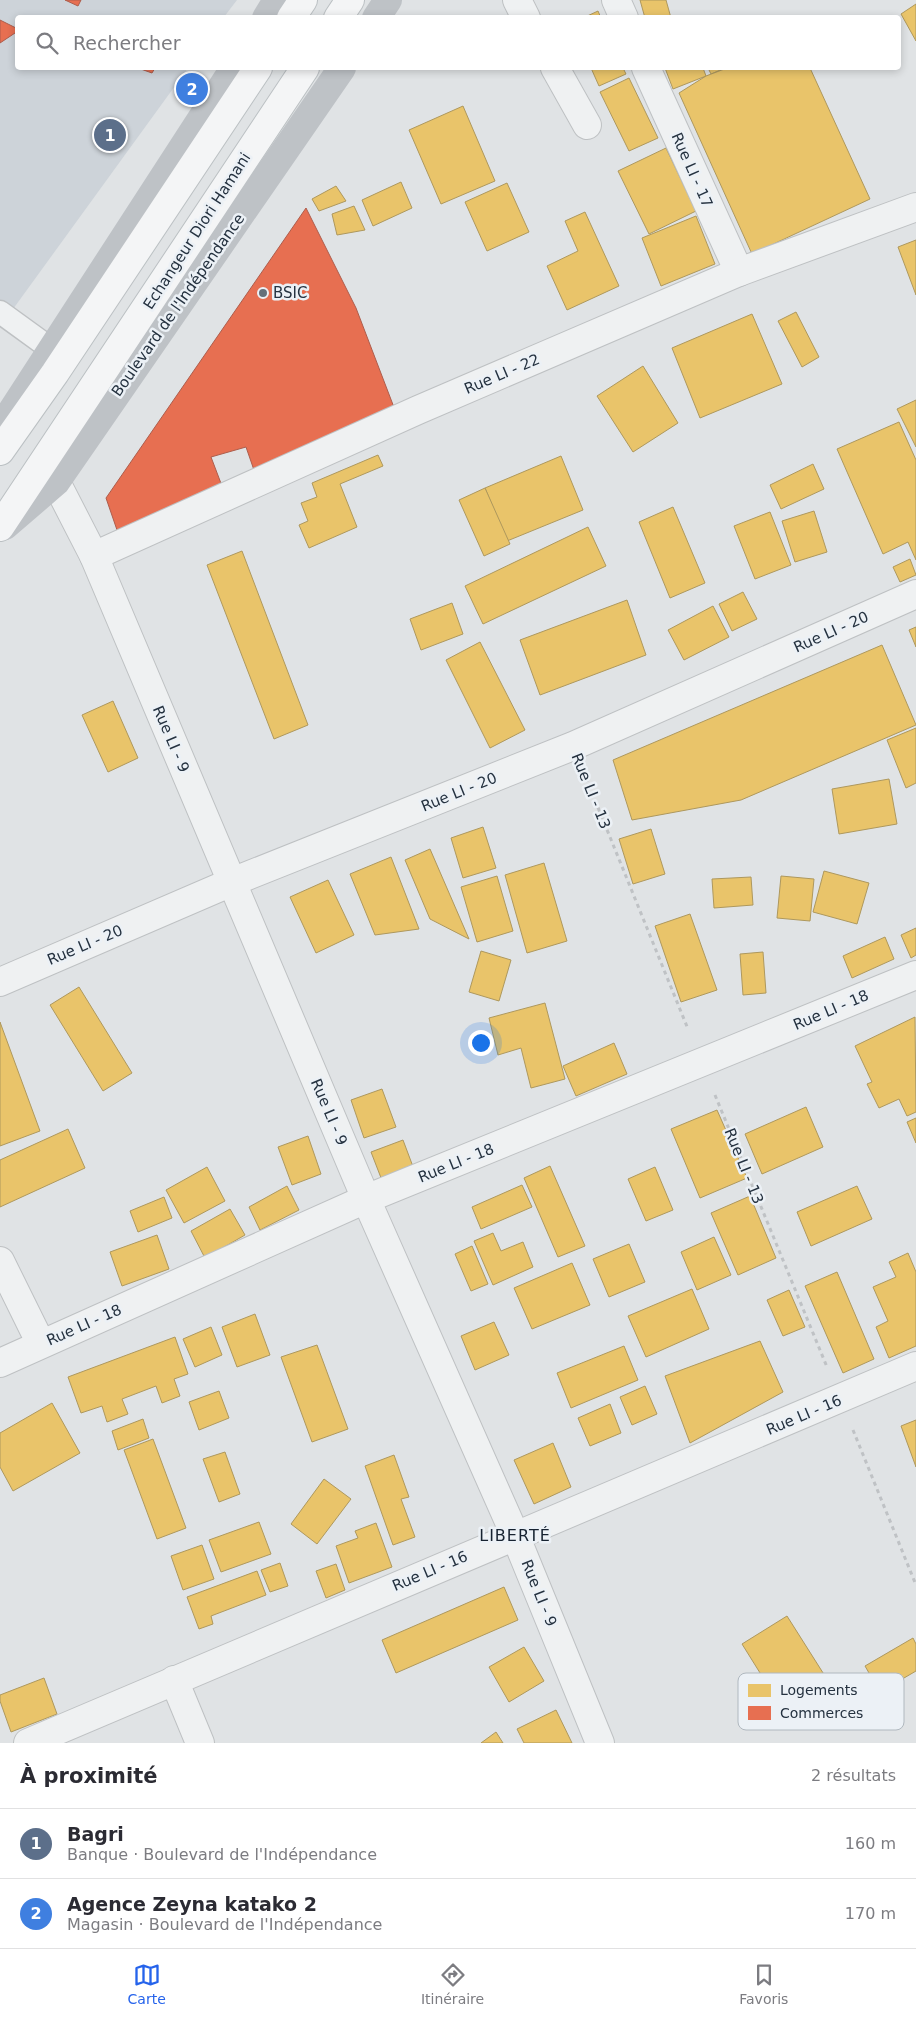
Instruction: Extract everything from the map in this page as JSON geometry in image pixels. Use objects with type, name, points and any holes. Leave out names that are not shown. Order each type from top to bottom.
[{"type":"main road","points":[[268,15],[277,0]]},
{"type":"main road","points":[[293,15],[303,0]]},
{"type":"main road","points":[[340,15],[350,0]]},
{"type":"main road","points":[[378,15],[388,0]]},
{"type":"main road","points":[[0,451],[53,361],[233,70]]},
{"type":"main road","points":[[0,429],[53,361],[257,70]]},
{"type":"main road","name":"Echangeur Diori Hamani","points":[[88,395],[304,70]]},
{"type":"main road","name":"Boulevard de l'Indépendance","points":[[0,529],[56,482],[341,70]]},
{"type":"main road","name":"Boulevard de l'Indépendance","points":[[0,529],[88,395]]},
{"type":"street","points":[[516,0],[524,15]]},
{"type":"street","points":[[616,0],[623,15]]},
{"type":"street","points":[[556,70],[587,126]]},
{"type":"street","name":"Rue LI - 17","points":[[647,70],[739,272]]},
{"type":"street","name":"Rue LI - 22","points":[[94,556],[418,410],[739,272],[916,207]]},
{"type":"street","name":"Rue LI - 9","points":[[56,482],[94,556],[366,1199],[515,1535],[600,1743]]},
{"type":"street","name":"Rue LI - 20","points":[[0,982],[232,882],[573,746],[916,594]]},
{"type":"street","name":"Rue LI - 18","points":[[0,1363],[366,1199],[916,975]]},
{"type":"street","points":[[0,1260],[41,1344]]},
{"type":"street","name":"Rue LI - 16","points":[[28,1743],[515,1535],[840,1400],[916,1366]]},
{"type":"street","points":[[174,1680],[200,1743]]},
{"type":"lane","points":[[0,312],[53,361]]},
{"type":"path","name":"Rue LI - 13","points":[[573,746],[916,1585]]},
{"type":"shaded area","points":[[0,0],[237,0],[226,15],[15,15],[15,70],[187,70],[0,327]]},
{"type":"building: Logements","points":[[640,0],[666,0],[670,15],[644,15]]},
{"type":"building: Logements","points":[[916,4],[916,41],[901,14]]},
{"type":"building: Logements","points":[[598,11],[600,15],[589,15]]},
{"type":"building: Logements","points":[[592,70],[624,70],[626,74],[599,86]]},
{"type":"building: Logements","points":[[666,70],[704,70],[706,76],[673,89]]},
{"type":"building: Logements","points":[[709,70],[720,70],[711,74]]},
{"type":"building: Logements","points":[[722,70],[811,70],[870,199],[752,254],[679,93],[706,76]]},
{"type":"building: Logements","points":[[629,78],[658,138],[629,151],[600,92]]},
{"type":"building: Logements","points":[[463,106],[495,181],[441,204],[409,130]]},
{"type":"building: Logements","points":[[666,148],[696,211],[649,234],[618,171]]},
{"type":"building: Logements","points":[[401,182],[412,208],[373,226],[362,200]]},
{"type":"building: Logements","points":[[507,183],[529,232],[487,251],[465,202]]},
{"type":"building: Logements","points":[[336,186],[346,201],[319,211],[312,199]]},
{"type":"building: Logements","points":[[354,206],[365,230],[337,235],[332,214]]},
{"type":"building: Logements","points":[[585,212],[619,286],[567,310],[547,266],[578,251],[565,221]]},
{"type":"building: Logements","points":[[696,216],[715,264],[661,286],[642,238]]},
{"type":"building: Logements","points":[[916,240],[916,295],[898,247]]},
{"type":"building: Logements","points":[[796,312],[819,357],[802,367],[778,321]]},
{"type":"building: Logements","points":[[752,314],[782,384],[700,418],[672,348]]},
{"type":"building: Logements","points":[[643,366],[678,423],[633,452],[597,396]]},
{"type":"building: Logements","points":[[916,400],[916,447],[897,409]]},
{"type":"building: Logements","points":[[899,422],[916,460],[916,560],[908,542],[883,554],[837,449]]},
{"type":"building: Logements","points":[[378,455],[383,466],[340,484],[357,527],[309,548],[299,525],[308,521],[301,503],[317,497],[312,483]]},
{"type":"building: Logements","points":[[561,456],[583,510],[507,541],[485,488]]},
{"type":"building: Logements","points":[[813,464],[824,489],[781,509],[770,485]]},
{"type":"building: Logements","points":[[485,488],[510,544],[484,556],[459,500]]},
{"type":"building: Logements","points":[[673,507],[705,583],[670,598],[639,522]]},
{"type":"building: Logements","points":[[814,511],[827,552],[795,562],[782,521]]},
{"type":"building: Logements","points":[[770,512],[791,565],[755,579],[734,526]]},
{"type":"building: Logements","points":[[588,527],[606,566],[483,624],[465,586]]},
{"type":"building: Logements","points":[[242,551],[308,725],[274,739],[207,565]]},
{"type":"building: Logements","points":[[910,559],[916,575],[900,582],[893,567]]},
{"type":"building: Logements","points":[[743,592],[757,619],[732,631],[719,604]]},
{"type":"building: Logements","points":[[627,600],[646,655],[540,695],[520,640]]},
{"type":"building: Logements","points":[[452,603],[463,634],[421,650],[410,619]]},
{"type":"building: Logements","points":[[713,606],[729,637],[684,660],[668,630]]},
{"type":"building: Logements","points":[[916,627],[916,647],[909,630]]},
{"type":"building: Logements","points":[[480,642],[525,730],[490,748],[446,660]]},
{"type":"building: Logements","points":[[882,645],[916,725],[741,800],[632,820],[613,760]]},
{"type":"building: Logements","points":[[113,701],[138,758],[108,772],[82,715]]},
{"type":"building: Logements","points":[[916,728],[916,783],[906,788],[887,740]]},
{"type":"building: Logements","points":[[889,779],[897,824],[839,834],[832,789]]},
{"type":"building: Logements","points":[[483,827],[496,868],[463,878],[451,838]]},
{"type":"building: Logements","points":[[651,829],[665,874],[633,884],[619,839]]},
{"type":"building: Logements","points":[[430,849],[469,939],[430,919],[405,860]]},
{"type":"building: Logements","points":[[391,857],[419,929],[375,935],[350,874]]},
{"type":"building: Logements","points":[[544,863],[567,941],[527,953],[505,875]]},
{"type":"building: Logements","points":[[824,871],[869,883],[857,924],[813,912]]},
{"type":"building: Logements","points":[[497,876],[513,931],[477,942],[461,887]]},
{"type":"building: Logements","points":[[781,876],[814,879],[810,921],[777,918]]},
{"type":"building: Logements","points":[[751,877],[753,905],[714,908],[712,879]]},
{"type":"building: Logements","points":[[328,880],[354,935],[316,953],[290,897]]},
{"type":"building: Logements","points":[[690,914],[717,990],[681,1002],[655,926]]},
{"type":"building: Logements","points":[[916,928],[916,955],[911,958],[901,935]]},
{"type":"building: Logements","points":[[885,937],[894,959],[852,978],[843,956]]},
{"type":"building: Logements","points":[[481,951],[511,960],[499,1001],[469,992]]},
{"type":"building: Logements","points":[[763,952],[766,993],[743,995],[740,954]]},
{"type":"building: Logements","points":[[79,987],[132,1073],[103,1091],[50,1005]]},
{"type":"building: Logements","points":[[545,1003],[565,1079],[531,1088],[521,1048],[498,1055],[489,1018]]},
{"type":"building: Logements","points":[[915,1017],[916,1112],[907,1116],[899,1099],[879,1108],[867,1084],[872,1082],[855,1046]]},
{"type":"building: Logements","points":[[0,1022],[40,1131],[0,1146]]},
{"type":"building: Logements","points":[[614,1043],[627,1074],[576,1096],[563,1066]]},
{"type":"building: Logements","points":[[382,1089],[396,1127],[364,1138],[351,1100]]},
{"type":"building: Logements","points":[[806,1107],[823,1147],[762,1174],[745,1134]]},
{"type":"building: Logements","points":[[717,1110],[747,1178],[700,1198],[671,1129]]},
{"type":"building: Logements","points":[[916,1118],[916,1143],[907,1122]]},
{"type":"building: Logements","points":[[68,1129],[85,1168],[0,1207],[0,1160]]},
{"type":"building: Logements","points":[[308,1136],[321,1174],[292,1185],[278,1147]]},
{"type":"building: Logements","points":[[403,1140],[415,1172],[383,1183],[371,1152]]},
{"type":"building: Logements","points":[[550,1166],[585,1246],[558,1257],[524,1178]]},
{"type":"building: Logements","points":[[207,1167],[225,1201],[184,1223],[166,1190]]},
{"type":"building: Logements","points":[[655,1167],[673,1210],[646,1221],[628,1179]]},
{"type":"building: Logements","points":[[522,1185],[532,1207],[481,1229],[472,1207]]},
{"type":"building: Logements","points":[[287,1186],[299,1210],[260,1230],[249,1207]]},
{"type":"building: Logements","points":[[857,1186],[872,1219],[811,1246],[797,1212]]},
{"type":"building: Logements","points":[[750,1196],[776,1258],[738,1275],[711,1213]]},
{"type":"building: Logements","points":[[164,1197],[172,1218],[138,1232],[130,1211]]},
{"type":"building: Logements","points":[[230,1209],[245,1235],[205,1258],[191,1231]]},
{"type":"building: Logements","points":[[493,1233],[501,1251],[523,1242],[533,1267],[493,1285],[474,1241]]},
{"type":"building: Logements","points":[[157,1235],[169,1269],[122,1286],[110,1252]]},
{"type":"building: Logements","points":[[714,1237],[731,1275],[697,1290],[681,1252]]},
{"type":"building: Logements","points":[[629,1244],[645,1282],[609,1297],[593,1259]]},
{"type":"building: Logements","points":[[472,1246],[488,1284],[471,1291],[455,1254]]},
{"type":"building: Logements","points":[[908,1253],[916,1272],[916,1346],[889,1358],[876,1327],[888,1321],[873,1287],[896,1277],[889,1262]]},
{"type":"building: Logements","points":[[572,1263],[590,1305],[532,1329],[514,1288]]},
{"type":"building: Logements","points":[[837,1272],[874,1359],[843,1373],[805,1286]]},
{"type":"building: Logements","points":[[692,1289],[709,1329],[646,1357],[628,1316]]},
{"type":"building: Logements","points":[[789,1290],[805,1327],[783,1336],[767,1300]]},
{"type":"building: Logements","points":[[255,1314],[270,1355],[237,1367],[222,1327]]},
{"type":"building: Logements","points":[[494,1322],[509,1355],[475,1370],[461,1336]]},
{"type":"building: Logements","points":[[211,1327],[222,1355],[195,1367],[183,1339]]},
{"type":"building: Logements","points":[[175,1337],[188,1374],[174,1379],[180,1396],[162,1403],[156,1386],[122,1399],[128,1414],[107,1422],[102,1406],[81,1413],[68,1377]]},
{"type":"building: Logements","points":[[760,1341],[783,1392],[690,1443],[665,1376]]},
{"type":"building: Logements","points":[[317,1345],[348,1429],[312,1442],[281,1357]]},
{"type":"building: Logements","points":[[624,1346],[638,1380],[571,1408],[557,1373]]},
{"type":"building: Logements","points":[[645,1386],[657,1414],[632,1425],[620,1397]]},
{"type":"building: Logements","points":[[219,1391],[229,1418],[199,1430],[189,1402]]},
{"type":"building: Logements","points":[[52,1403],[80,1453],[13,1491],[0,1467],[0,1433]]},
{"type":"building: Logements","points":[[610,1404],[621,1433],[590,1446],[578,1418]]},
{"type":"building: Logements","points":[[143,1419],[149,1438],[118,1450],[112,1431]]},
{"type":"building: Logements","points":[[916,1420],[916,1467],[901,1426]]},
{"type":"building: Logements","points":[[153,1439],[186,1528],[157,1539],[124,1450]]},
{"type":"building: Logements","points":[[553,1443],[571,1487],[534,1504],[514,1460]]},
{"type":"building: Logements","points":[[225,1452],[240,1494],[219,1502],[203,1459]]},
{"type":"building: Logements","points":[[394,1455],[409,1497],[401,1499],[415,1537],[393,1545],[365,1466]]},
{"type":"building: Logements","points":[[324,1479],[351,1499],[317,1544],[291,1524]]},
{"type":"building: Logements","points":[[259,1522],[271,1554],[221,1572],[209,1540]]},
{"type":"building: Logements","points":[[376,1523],[392,1567],[349,1583],[336,1546],[358,1538],[355,1531]]},
{"type":"building: Logements","points":[[202,1545],[214,1579],[183,1590],[171,1556]]},
{"type":"building: Logements","points":[[280,1563],[288,1586],[270,1592],[261,1570]]},
{"type":"building: Logements","points":[[336,1564],[345,1590],[326,1598],[316,1571]]},
{"type":"building: Logements","points":[[257,1571],[266,1595],[211,1616],[213,1624],[199,1629],[187,1597]]},
{"type":"building: Logements","points":[[504,1587],[518,1620],[396,1673],[382,1640]]},
{"type":"building: Logements","points":[[787,1616],[823,1673],[760,1673],[742,1644]]},
{"type":"building: Logements","points":[[913,1638],[916,1644],[916,1671],[904,1678],[904,1673],[869,1673],[865,1666]]},
{"type":"building: Logements","points":[[524,1647],[544,1681],[509,1702],[489,1667]]},
{"type":"building: Logements","points":[[44,1678],[57,1714],[11,1732],[0,1701],[0,1695]]},
{"type":"building: Logements","points":[[556,1710],[572,1743],[524,1743],[517,1729]]},
{"type":"building: Logements","points":[[496,1732],[503,1743],[481,1743]]},
{"type":"building: Commerces","points":[[65,0],[81,0],[78,6]]},
{"type":"building: Commerces","points":[[0,20],[15,28],[15,33],[0,43]]},
{"type":"building: Commerces","points":[[306,208],[356,308],[395,410],[255,473],[246,447],[211,457],[222,486],[117,530],[106,498]]},
{"type":"place","name":"Agence Zeyna katako 2","points":[[192,89]]},
{"type":"place","name":"Bagri","points":[[110,135]]},
{"type":"place","name":"BSIC","points":[[263,293]]},
{"type":"district","name":"LIBERTÉ","points":[[515,1535]]}]
